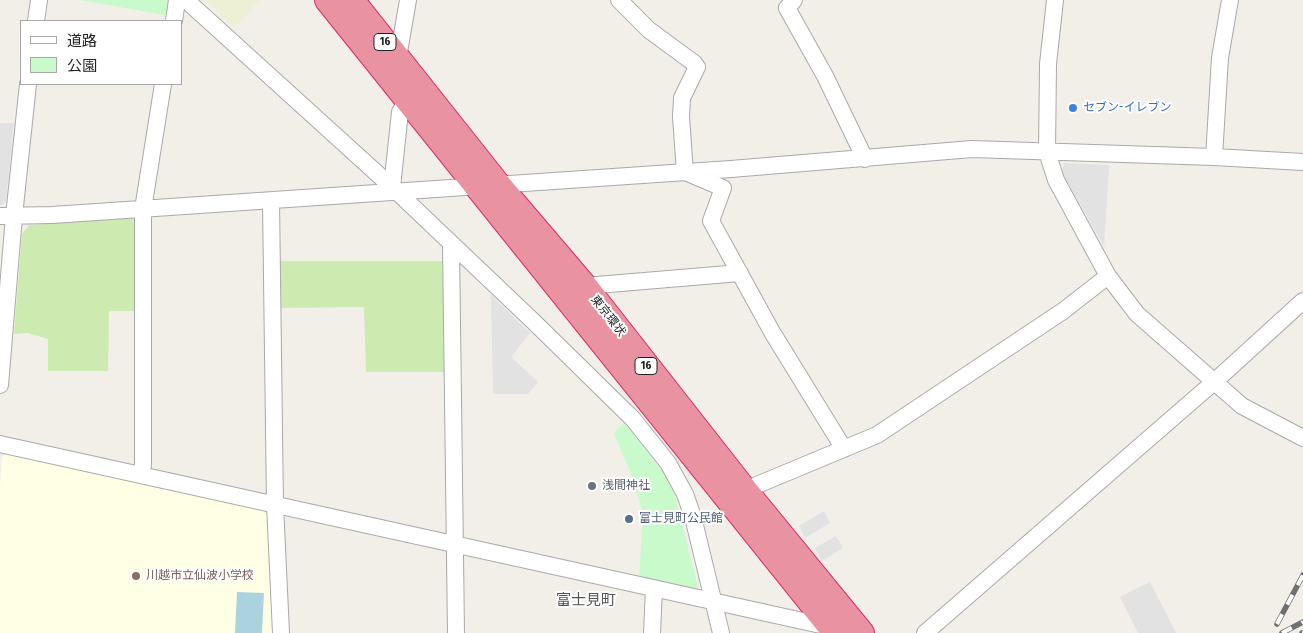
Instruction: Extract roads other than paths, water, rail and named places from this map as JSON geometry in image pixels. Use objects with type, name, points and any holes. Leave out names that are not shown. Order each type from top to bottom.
[{"type":"highway","name":"東京環状","points":[[327,0],[407,98],[585,286],[745,490],[862,633]]},
{"type":"highway","name":"東京環状","points":[[352,0],[398,58],[488,185],[833,630]]},
{"type":"street","points":[[36,20],[40,0]]},
{"type":"street","points":[[174,20],[177,0]]},
{"type":"street","points":[[186,0],[394,190],[633,419],[668,463],[685,494],[693,517],[721,633]]},
{"type":"street","points":[[398,58],[408,0]]},
{"type":"street","points":[[619,0],[649,30],[697,67],[682,98],[680,117],[685,172]]},
{"type":"street","points":[[794,0],[787,8],[825,76],[865,159]]},
{"type":"street","points":[[1055,0],[1048,64],[1047,152],[1056,180],[1108,276],[1136,314],[1242,406],[1303,438]]},
{"type":"street","points":[[1214,157],[1220,58],[1230,0]]},
{"type":"street","points":[[0,384],[7,216],[28,85]]},
{"type":"street","points":[[141,474],[143,466],[143,208],[163,85]]},
{"type":"street","points":[[394,190],[400,112],[407,98]]},
{"type":"street","points":[[7,216],[270,201],[394,190],[685,172],[972,150],[1214,157],[1303,162]]},
{"type":"street","points":[[685,172],[723,188],[711,221],[772,332],[844,449]]},
{"type":"street","points":[[270,201],[275,505],[282,633]]},
{"type":"street","points":[[451,244],[456,633]]},
{"type":"street","points":[[585,286],[740,273]]},
{"type":"street","points":[[745,490],[877,435],[912,414],[1063,311],[1108,276]]},
{"type":"street","points":[[925,633],[1214,382],[1303,301]]},
{"type":"street","points":[[0,444],[654,588],[713,602],[792,626],[833,630]]},
{"type":"street","points":[[652,633],[654,588]]},
{"type":"water","points":[[237,592],[264,593],[262,633],[235,633]]},
{"type":"railway","points":[[1277,624],[1303,575]]},
{"type":"railway","points":[[1282,633],[1303,622]]},
{"type":"place","name":"セブン-イレブン","points":[[1073,108]]},
{"type":"place","name":"浅間神社","points":[[592,486]]},
{"type":"place","name":"富士見町公民館","points":[[629,519]]},
{"type":"place","name":"川越市立仙波小学校","points":[[136,576]]},
{"type":"district","name":"富士見町","points":[[586,601]]}]
